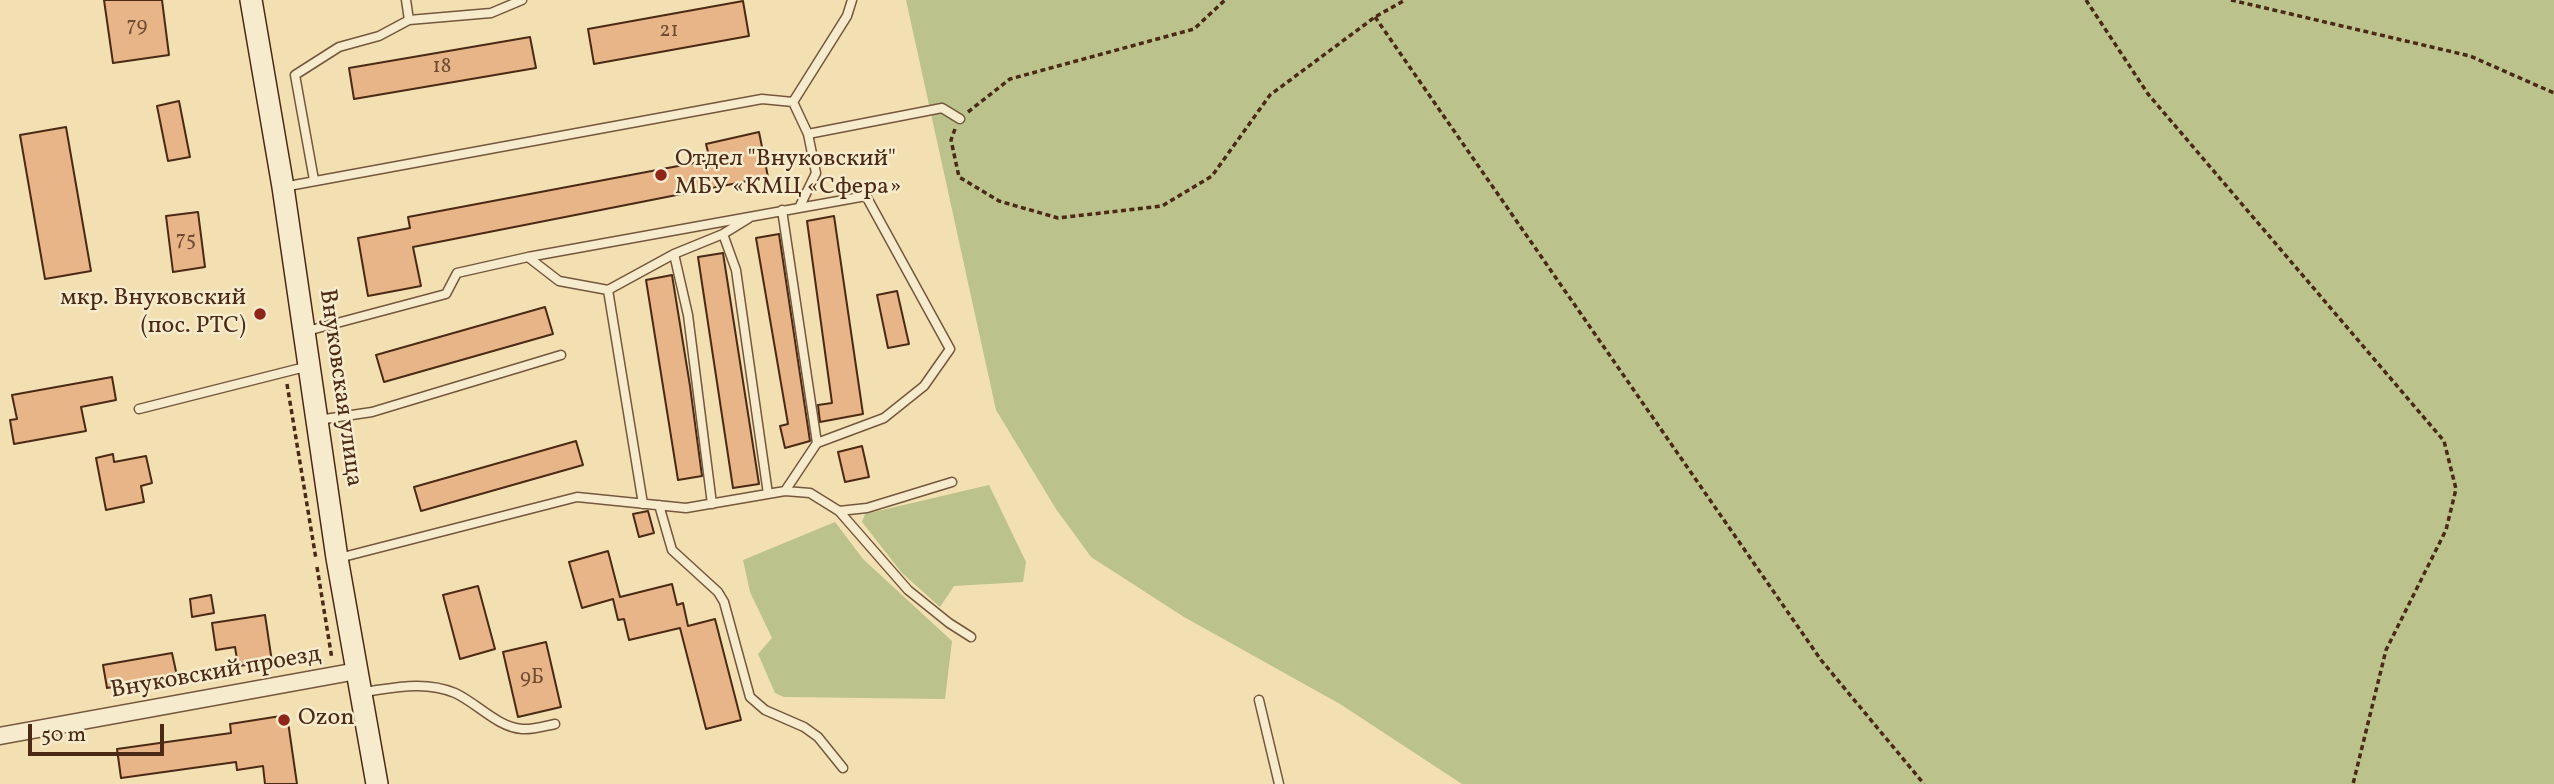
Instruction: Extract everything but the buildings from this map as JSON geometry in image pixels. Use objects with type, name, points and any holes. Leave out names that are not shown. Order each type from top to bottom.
[{"type":"main road","name":"Внуковская улица","points":[[251,0],[283,187],[337,558],[377,784]]},
{"type":"street","name":"Внуковский проезд","points":[[0,736],[334,675],[358,682]]},
{"type":"lane","points":[[406,0],[409,20]]},
{"type":"lane","points":[[314,180],[295,75],[339,47],[379,36],[409,20],[491,13],[522,0]]},
{"type":"lane","points":[[793,102],[847,16],[852,0]]},
{"type":"lane","points":[[283,187],[762,99],[793,102]]},
{"type":"lane","points":[[793,102],[808,134],[816,173],[799,208]]},
{"type":"lane","points":[[808,134],[942,108],[960,119]]},
{"type":"lane","points":[[304,332],[446,295],[457,273],[754,215],[866,197],[950,349],[924,386],[884,418],[817,443],[785,491]]},
{"type":"lane","points":[[782,210],[817,443]]},
{"type":"lane","points":[[528,257],[559,281],[608,290],[674,254],[723,234],[754,215]]},
{"type":"lane","points":[[723,234],[736,270],[768,494]]},
{"type":"lane","points":[[674,254],[688,315],[712,504]]},
{"type":"lane","points":[[608,290],[643,504]]},
{"type":"lane","points":[[318,420],[372,412],[561,355]]},
{"type":"lane","points":[[139,409],[309,366]]},
{"type":"lane","points":[[839,511],[867,508],[952,482]]},
{"type":"lane","points":[[337,558],[577,497],[686,508],[785,491],[810,493],[839,511],[908,590],[949,623],[971,636]]},
{"type":"lane","points":[[659,505],[672,550],[718,592],[724,602],[750,697],[765,710],[804,727],[818,737],[843,768]]},
{"type":"lane","points":[[358,682],[437,688],[454,693],[508,725],[523,729],[555,724]]},
{"type":"lane","points":[[1259,699],[1279,784]]},
{"type":"path","points":[[1225,0],[1194,29],[1010,79],[960,119],[951,139],[959,177],[999,201],[1058,218],[1162,206],[1212,176],[1270,94],[1375,17],[1405,0]]},
{"type":"path","points":[[2086,0],[2148,94],[2444,441],[2456,489],[2446,530],[2386,650],[2353,784]]},
{"type":"path","points":[[2231,0],[2470,56],[2554,93]]},
{"type":"path","points":[[1375,17],[1821,660],[1924,784]]},
{"type":"path","points":[[285,372],[334,675]]},
{"type":"green space","points":[[906,0],[2554,0],[2554,784],[1462,784],[1340,704],[1184,617],[1091,557],[1056,509],[996,410]]},
{"type":"green space","points":[[989,485],[1026,562],[1023,582],[954,586],[940,607],[902,573],[862,522],[865,514]]},
{"type":"green space","points":[[835,522],[863,559],[952,641],[945,699],[784,697],[775,693],[758,654],[772,638],[750,592],[743,560]]},
{"type":"place","name":"Отдел \"Внуковский\" МБУ «КМЦ «Сфера»","points":[[661,175]]},
{"type":"place","name":"мкр. Внуковский (пос. РТС)","points":[[260,314]]},
{"type":"place","name":"Ozon","points":[[284,720]]}]
